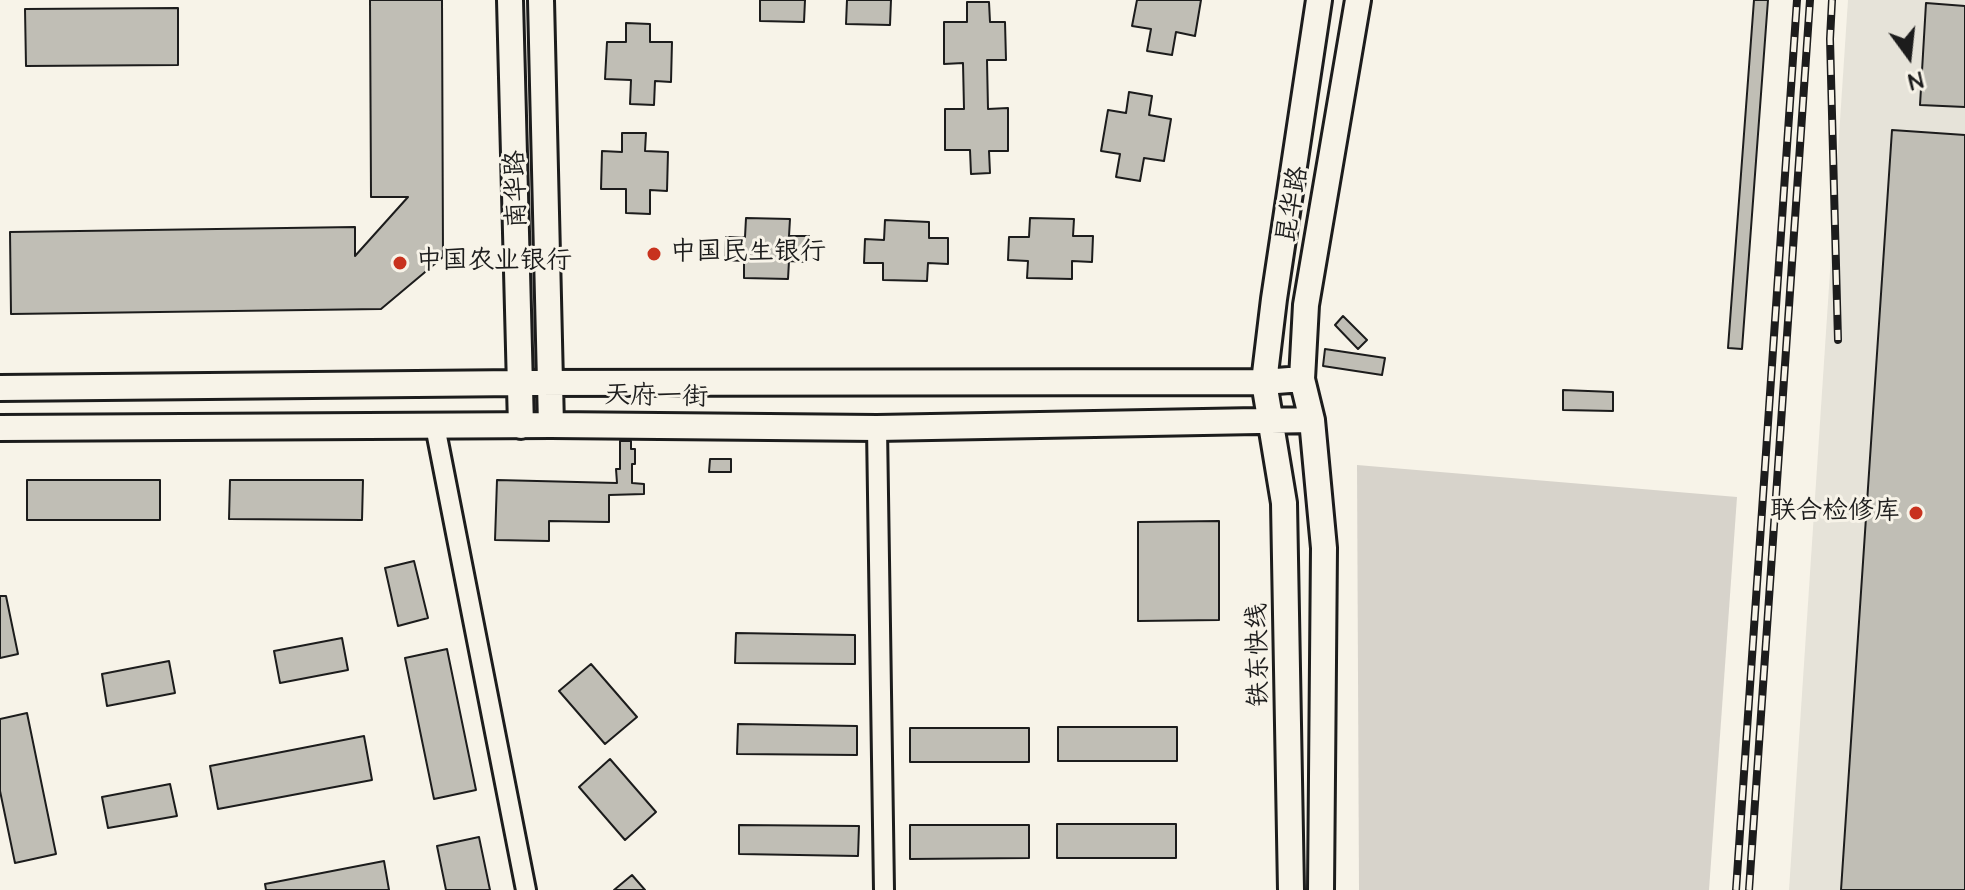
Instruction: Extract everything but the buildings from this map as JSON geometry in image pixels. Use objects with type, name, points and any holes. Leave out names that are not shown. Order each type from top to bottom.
[{"type":"main road","points":[[510,0],[521,426]]},
{"type":"main road","name":"南华路","points":[[541,0],[551,425]]},
{"type":"main road","name":"昆华路","points":[[1270,420],[1264,382],[1319,0]]},
{"type":"main road","name":"昆华路","points":[[1312,420],[1302,379],[1306,305],[1358,0]]},
{"type":"main road","name":"天府一街","points":[[0,388],[520,383],[1264,382],[1302,379]]},
{"type":"main road","name":"铁东快线","points":[[1270,420],[1284,503],[1291,890]]},
{"type":"main road","points":[[1312,420],[1324,548],[1321,890]]},
{"type":"main road","name":"天府一街","points":[[0,428],[551,425],[877,428],[1312,420]]},
{"type":"street","points":[[435,426],[526,890]]},
{"type":"street","points":[[877,428],[884,890]]},
{"type":"shaded area","points":[[1848,0],[1965,0],[1965,890],[1789,890]]},
{"type":"shaded area","points":[[1357,465],[1737,497],[1709,890],[1359,890]]},
{"type":"railway","points":[[1736,890],[1797,0]]},
{"type":"railway","points":[[1749,890],[1810,0]]},
{"type":"railway","points":[[1832,0],[1830,39],[1838,340]]},
{"type":"place","name":"中国民生银行","points":[[654,254]]},
{"type":"place","name":"中国农业银行","points":[[400,263]]},
{"type":"place","name":"联合检修库","points":[[1916,513]]}]
